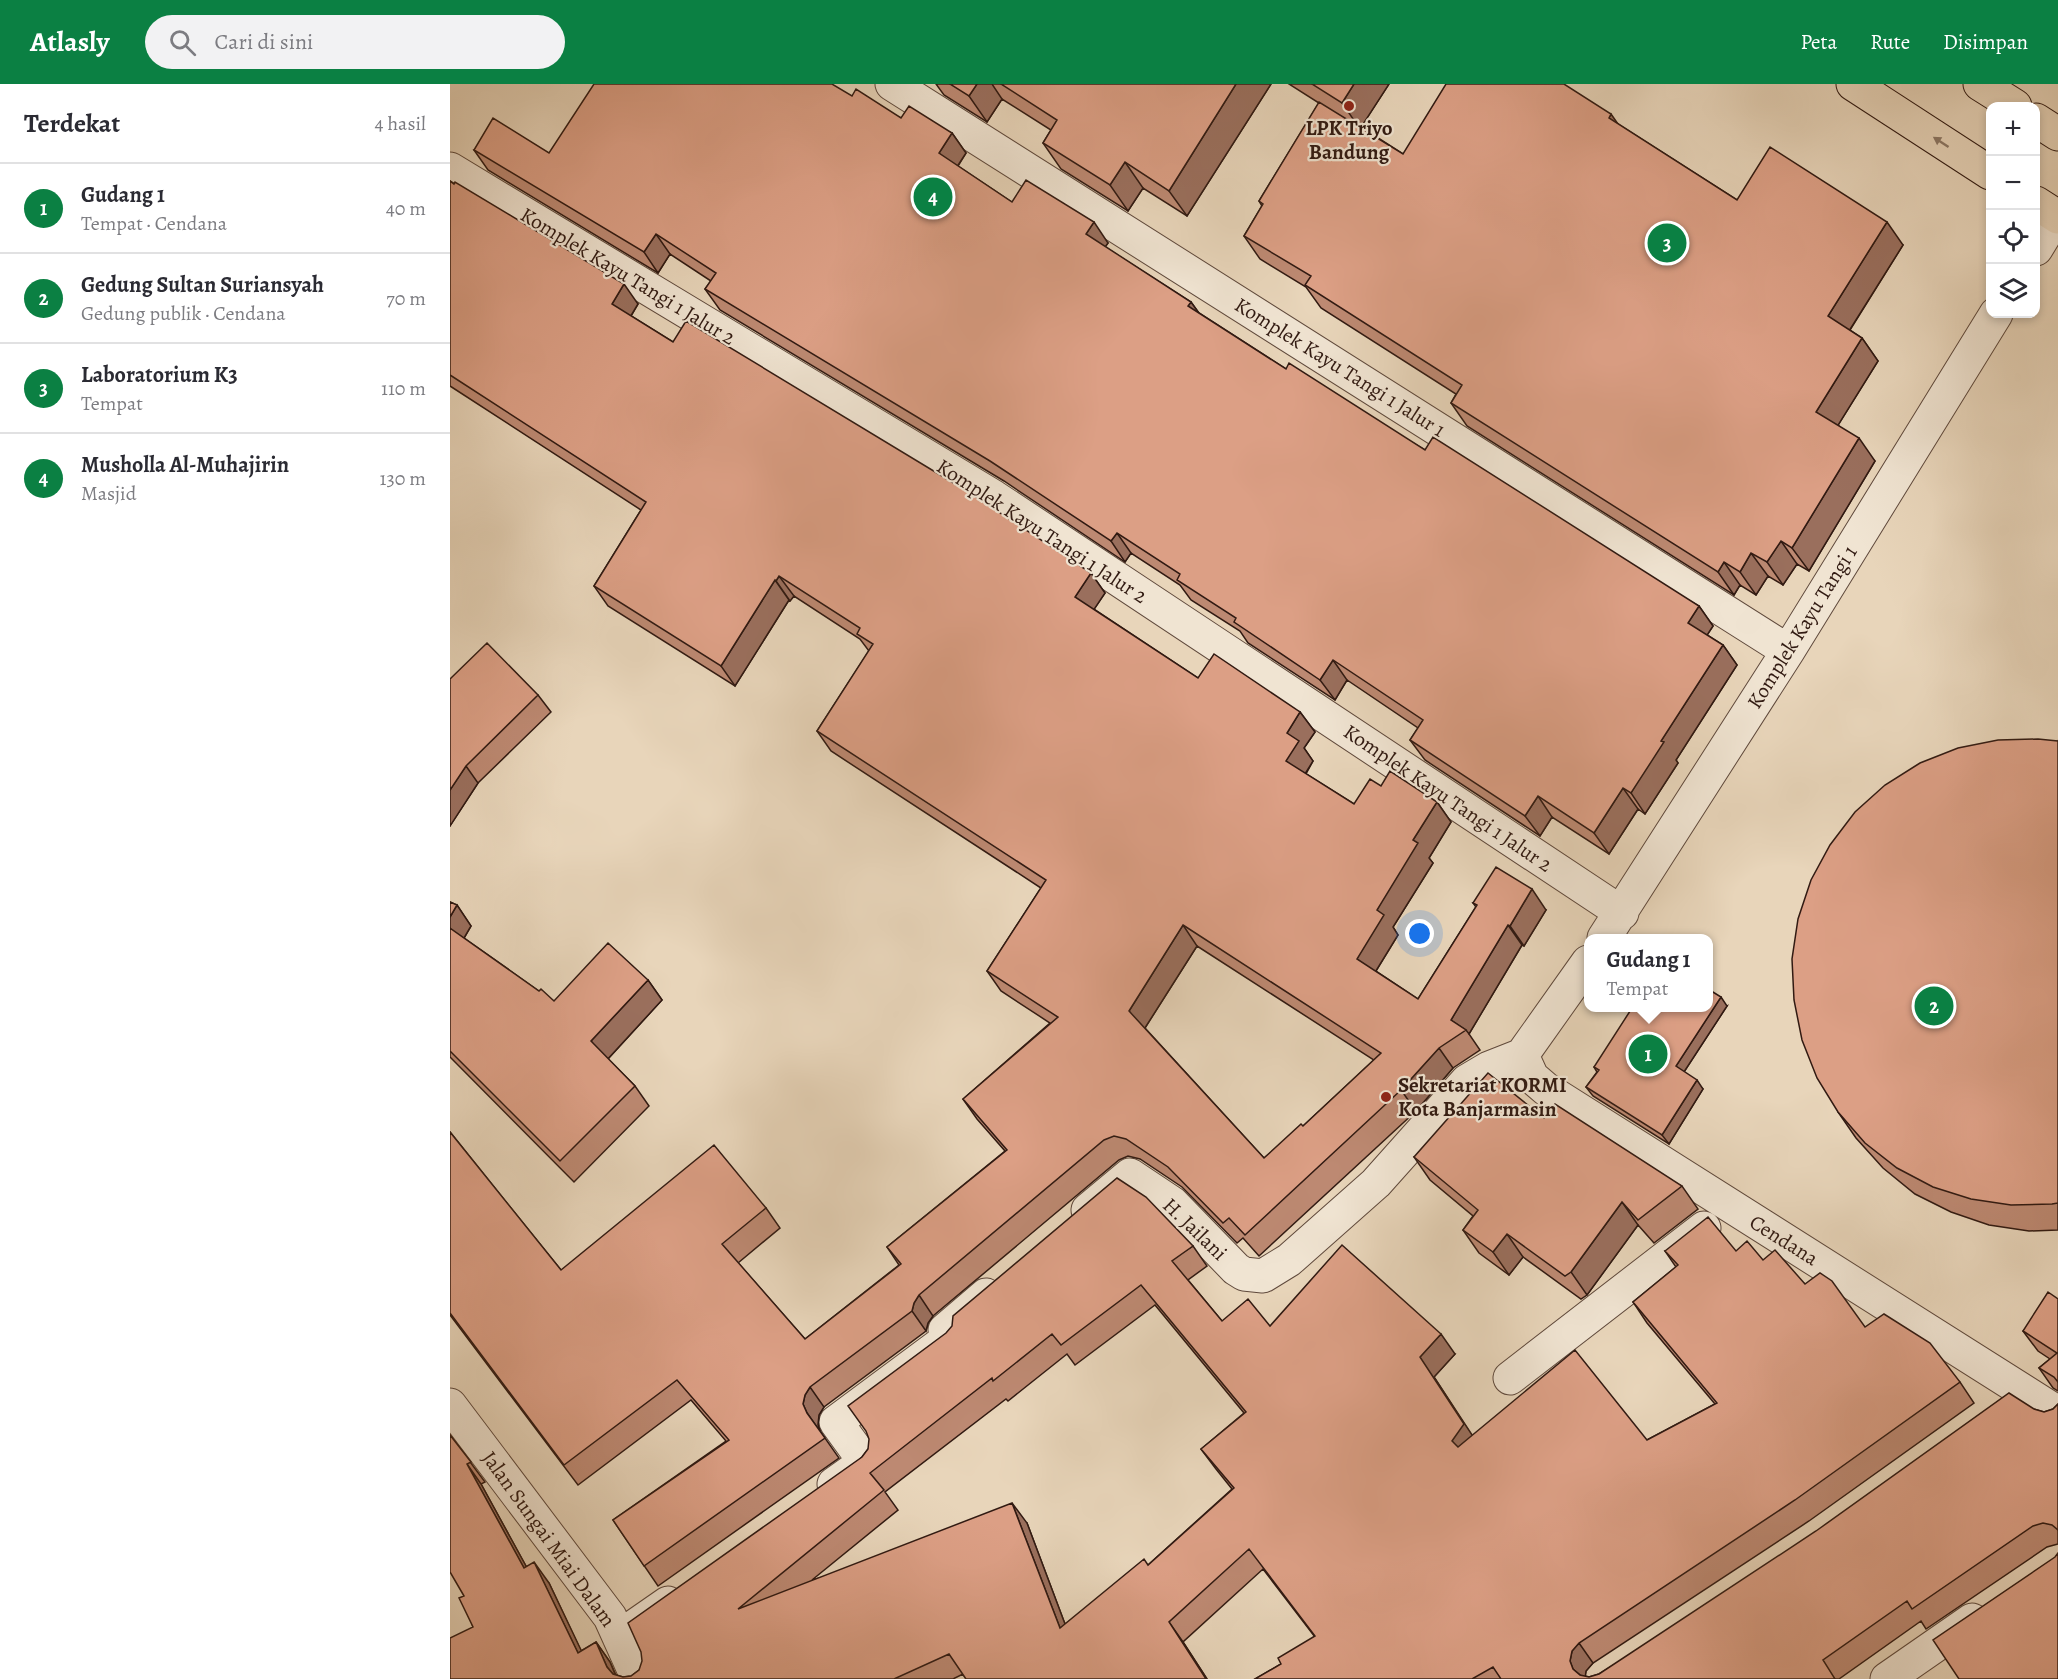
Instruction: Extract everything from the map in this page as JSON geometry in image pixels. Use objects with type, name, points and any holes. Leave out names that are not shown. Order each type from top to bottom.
[{"type":"highway","points":[[1853,84],[1986,170]]},
{"type":"highway","points":[[1980,84],[2009,102]]},
{"type":"highway","points":[[2040,123],[2058,134]]},
{"type":"street","name":"Komplek Kayu Tangi 1 Jalur 1","points":[[891,84],[1788,651]]},
{"type":"street","name":"Komplek Kayu Tangi 1 Jalur 2","points":[[450,169],[994,497],[1613,926]]},
{"type":"street","points":[[2040,238],[2050,212]]},
{"type":"street","name":"Komplek Kayu Tangi 1","points":[[1613,926],[1788,651],[1994,318]]},
{"type":"street","points":[[1522,1056],[1584,968]]},
{"type":"street","name":"Cendana","points":[[1522,1056],[1532,1077],[1546,1089],[2058,1413]]},
{"type":"street","name":"H. Jailani","points":[[1068,1226],[1130,1175],[1172,1203],[1236,1269],[1244,1274],[1263,1276],[1289,1260],[1376,1183],[1467,1081],[1489,1068],[1522,1056]]},
{"type":"street","points":[[1510,1378],[1731,1207]]},
{"type":"street","points":[[808,1503],[865,1462],[836,1422],[949,1338],[945,1329],[1006,1278]]},
{"type":"street","points":[[1993,1412],[2022,1391]]},
{"type":"street","name":"Jalan Sungai Miai Dalam","points":[[450,1405],[610,1617],[638,1679]]},
{"type":"street","points":[[619,1637],[694,1583]]},
{"type":"street","points":[[1887,1679],[2001,1601]]},
{"type":"building","points":[[594,84],[832,84],[852,96],[856,89],[901,118],[909,106],[952,133],[939,153],[1012,202],[1026,180],[1094,222],[1086,234],[1191,302],[1188,306],[1286,369],[1289,363],[1425,450],[1433,437],[1699,606],[1688,623],[1723,645],[1661,741],[1664,742],[1631,793],[1623,788],[1594,833],[1538,796],[1525,816],[1410,740],[1423,720],[1333,660],[1320,680],[1234,622],[1236,618],[1177,580],[1180,574],[1117,533],[1111,541],[990,461],[705,289],[716,273],[656,234],[644,252],[474,150],[493,118],[549,153]]},
{"type":"building","points":[[950,84],[977,84],[969,96]]},
{"type":"building","points":[[1001,84],[1236,84],[1169,191],[1125,162],[1110,185],[1043,143],[1057,120]]},
{"type":"building","points":[[1312,84],[1354,84],[1342,103]]},
{"type":"building","points":[[1446,84],[1564,84],[1611,114],[1609,118],[1737,200],[1770,147],[1887,222],[1828,316],[1862,338],[1816,412],[1859,438],[1792,548],[1781,541],[1767,562],[1751,553],[1740,572],[1724,562],[1718,572],[1451,403],[1462,385],[1305,285],[1311,276],[1244,236],[1263,204],[1259,201],[1319,102],[1403,154]]},
{"type":"building","points":[[450,181],[624,284],[612,304],[673,342],[686,321],[970,493],[1091,573],[1075,597],[1198,678],[1214,654],[1300,712],[1287,733],[1299,741],[1286,761],[1354,804],[1370,779],[1381,786],[1390,771],[1437,802],[1413,840],[1418,843],[1377,910],[1384,915],[1357,959],[1418,999],[1477,905],[1473,903],[1496,867],[1532,889],[1451,1020],[1466,1030],[1439,1048],[1401,1090],[1245,1235],[1229,1218],[1223,1223],[1168,1167],[1126,1139],[1114,1136],[1104,1140],[919,1295],[912,1311],[810,1387],[803,1404],[825,1438],[644,1566],[613,1520],[729,1440],[677,1380],[564,1465],[450,1313],[450,1132],[561,1270],[714,1145],[766,1208],[722,1244],[805,1339],[901,1264],[887,1247],[1007,1150],[963,1099],[1058,1017],[987,971],[1046,880],[817,731],[873,644],[857,634],[860,628],[779,576],[721,666],[594,586],[646,502],[450,375]],"holes":[[[1183,925],[1381,1053],[1303,1126],[1301,1124],[1264,1158],[1129,1011]]]},
{"type":"building","points":[[487,643],[538,695],[466,766],[450,790],[450,679]]},
{"type":"building","points":[[1998,740],[2058,741],[2058,1203],[2011,1205],[1971,1199],[1933,1187],[1897,1168],[1865,1143],[1838,1112],[1817,1078],[1802,1040],[1794,1000],[1792,959],[1798,919],[1811,880],[1830,845],[1855,812],[1885,785],[1920,763],[1958,748]]},
{"type":"building","points":[[450,902],[457,905],[450,917]]},
{"type":"building","points":[[450,928],[539,991],[541,989],[554,1001],[608,943],[648,980],[591,1041],[635,1086],[560,1161],[450,1051]]},
{"type":"building","points":[[1713,992],[1721,997],[1713,1009]]},
{"type":"building","points":[[1629,1012],[1711,1012],[1676,1066],[1697,1080],[1662,1135],[1586,1087],[1599,1070],[1594,1067]]},
{"type":"building","points":[[1488,1073],[1544,1118],[1555,1104],[1682,1186],[1638,1220],[1622,1202],[1571,1272],[1565,1276],[1507,1234],[1493,1252],[1463,1230],[1478,1210],[1414,1157]]},
{"type":"building","points":[[1117,1178],[1146,1197],[1193,1246],[1172,1261],[1222,1321],[1248,1299],[1270,1326],[1342,1245],[1441,1334],[1420,1357],[1464,1424],[1452,1441],[1458,1447],[1575,1350],[1647,1440],[1717,1403],[1633,1302],[1678,1265],[1665,1251],[1708,1217],[1736,1251],[1747,1241],[1763,1260],[1775,1250],[1805,1284],[1820,1273],[1832,1281],[1865,1327],[1884,1314],[1930,1343],[1960,1382],[1795,1500],[1579,1643],[1572,1651],[1570,1661],[1573,1669],[1580,1675],[1589,1677],[1599,1674],[1816,1531],[2009,1393],[2034,1409],[2044,1412],[2053,1409],[2058,1404],[2058,1530],[2052,1525],[2043,1523],[2033,1526],[1912,1609],[1907,1601],[1823,1660],[1835,1679],[1501,1679],[1493,1667],[1472,1679],[1255,1679],[1281,1664],[1278,1658],[1315,1636],[1249,1549],[1169,1622],[1206,1679],[966,1679],[949,1654],[894,1679],[450,1679],[450,1638],[473,1627],[459,1598],[464,1596],[450,1572],[450,1435],[471,1462],[467,1464],[524,1568],[534,1562],[578,1653],[596,1642],[607,1667],[613,1674],[623,1677],[631,1676],[639,1670],[642,1661],[641,1652],[628,1623],[862,1457],[868,1449],[869,1439],[848,1406],[946,1333],[952,1326],[953,1316]],"holes":[[[1141,1285],[1246,1412],[1201,1449],[1234,1488],[1148,1565],[1144,1559],[1060,1628],[1012,1503],[738,1609],[884,1490],[870,1473],[1052,1334],[1061,1345]]]},
{"type":"building","points":[[2048,1292],[2058,1299],[2058,1382],[2039,1368],[2057,1353],[2023,1331]]},
{"type":"building","points":[[2058,1553],[2058,1679],[1959,1679],[1933,1640]]},
{"type":"place","name":"LPK Triyo Bandung","points":[[1349,106]]},
{"type":"place","name":"Musholla Al-Muhajirin","points":[[933,197]]},
{"type":"place","name":"Laboratorium K3","points":[[1667,243]]},
{"type":"place","name":"Gedung Sultan Suriansyah","points":[[1934,1006]]},
{"type":"place","name":"Gudang 1","points":[[1648,1054]]},
{"type":"place","name":"Sekretariat KORMI Kota Banjarmasin","points":[[1386,1097]]}]
